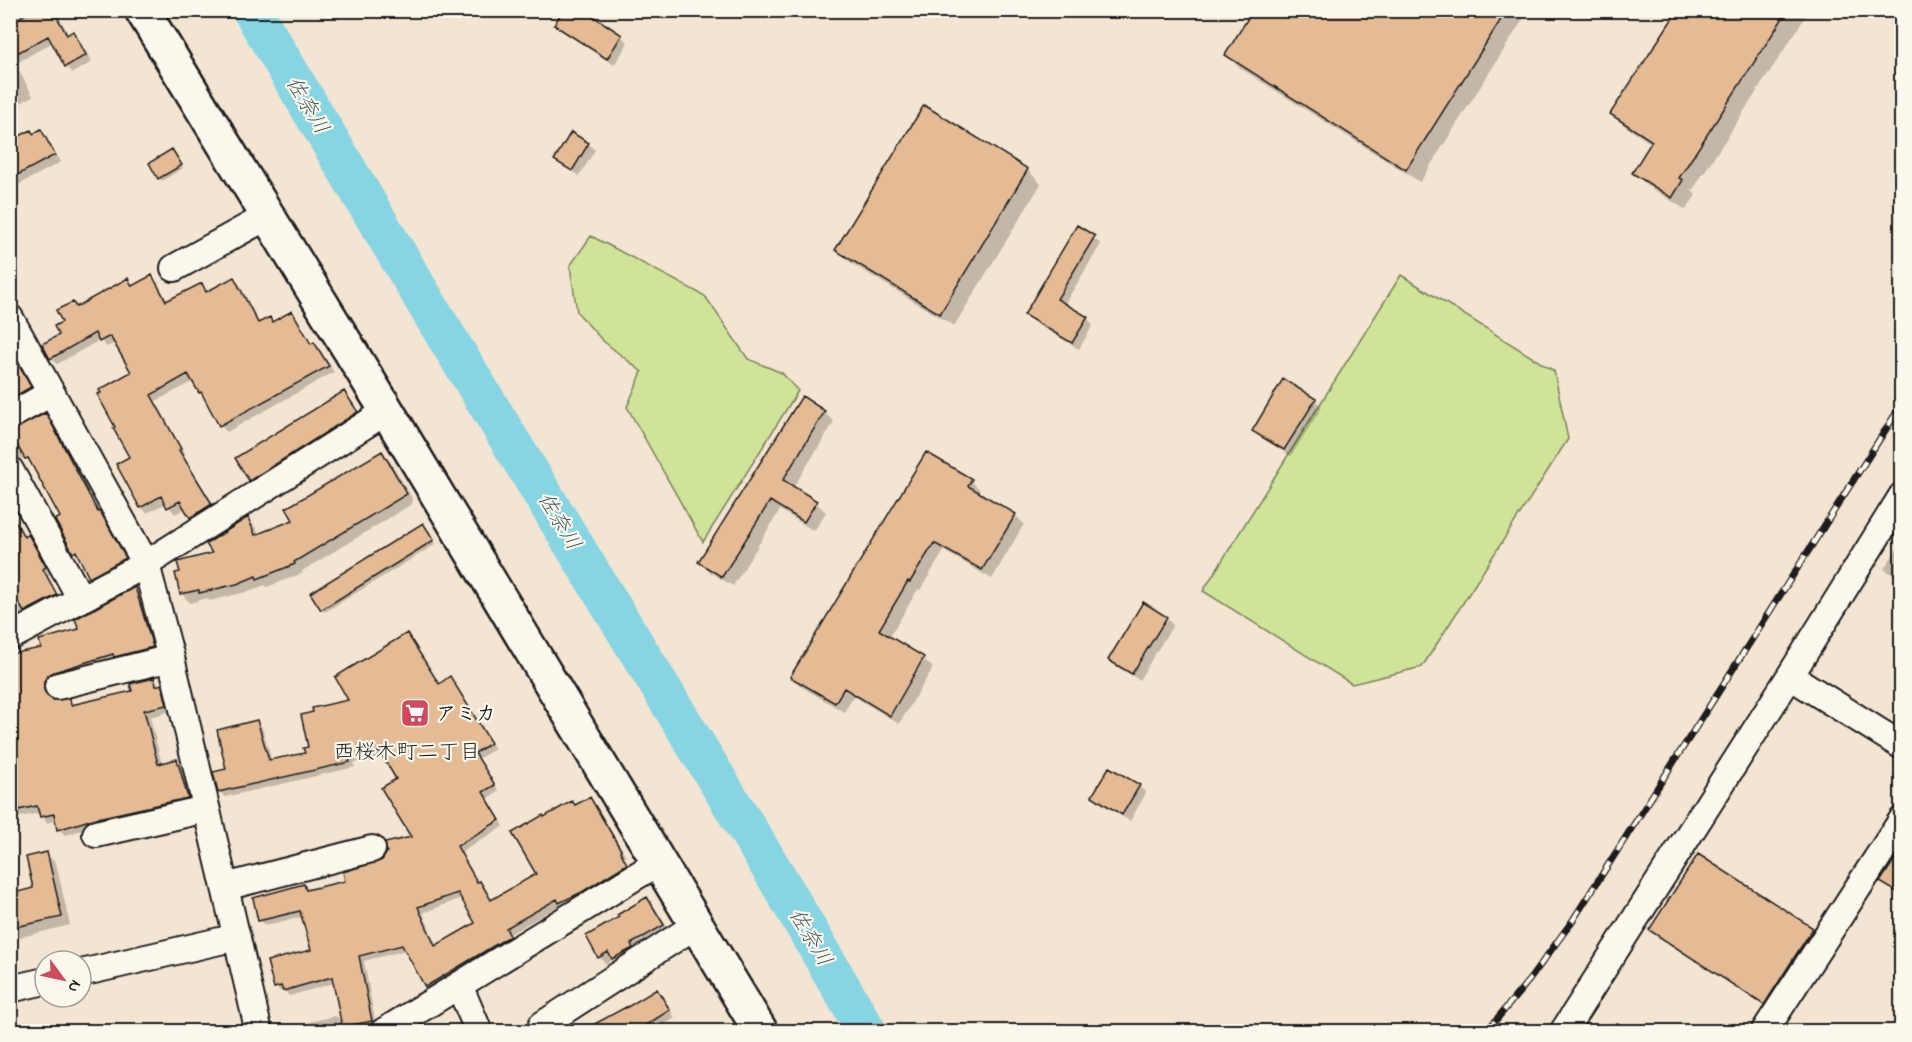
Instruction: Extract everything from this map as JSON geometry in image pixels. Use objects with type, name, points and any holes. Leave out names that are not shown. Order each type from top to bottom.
[{"type":"street","points":[[142,10],[387,411],[761,1032]]},
{"type":"street","points":[[174,268],[268,216]]},
{"type":"street","points":[[10,318],[146,564],[171,658],[259,1032]]},
{"type":"street","points":[[10,416],[51,393]]},
{"type":"street","points":[[10,637],[146,564],[387,411]]},
{"type":"street","points":[[10,470],[81,599]]},
{"type":"street","points":[[1563,1032],[1902,496]]},
{"type":"street","points":[[58,686],[171,658]]},
{"type":"street","points":[[1790,676],[1902,746]]},
{"type":"street","points":[[96,834],[206,809]]},
{"type":"street","points":[[1764,1032],[1902,820]]},
{"type":"street","points":[[225,887],[372,849]]},
{"type":"street","points":[[383,1032],[659,862]]},
{"type":"street","points":[[544,1032],[542,1025],[696,925]]},
{"type":"street","points":[[93,970],[237,937]]},
{"type":"street","points":[[10,989],[33,984]]},
{"type":"street","points":[[459,985],[479,1032]]},
{"type":"green space","points":[[591,236],[705,296],[748,359],[782,373],[798,391],[703,542],[627,407],[642,372],[602,340],[577,312],[570,266]]},
{"type":"green space","points":[[1401,275],[1554,371],[1568,439],[1422,667],[1352,684],[1203,591]]},
{"type":"building","points":[[32,10],[53,10],[67,35],[73,31],[86,55],[65,67],[48,36],[10,57],[10,23]]},
{"type":"building","points":[[563,10],[584,10],[622,35],[607,59],[554,25]]},
{"type":"building","points":[[1253,10],[1507,10],[1406,170],[1225,55]]},
{"type":"building","points":[[1678,10],[1788,10],[1679,178],[1683,180],[1672,198],[1632,173],[1652,141],[1610,114]]},
{"type":"building","points":[[924,105],[1028,169],[940,314],[835,250]]},
{"type":"building","points":[[41,129],[55,155],[10,179],[10,141],[31,130],[33,134]]},
{"type":"building","points":[[571,132],[589,143],[572,171],[554,160]]},
{"type":"building","points":[[172,149],[182,165],[158,179],[149,163]]},
{"type":"building","points":[[1077,225],[1095,236],[1057,299],[1088,317],[1072,343],[1024,315]]},
{"type":"building","points":[[152,275],[166,301],[202,283],[206,292],[234,277],[258,323],[270,317],[272,322],[292,311],[311,344],[314,342],[329,366],[219,426],[201,392],[199,393],[188,374],[151,395],[181,449],[179,450],[212,504],[190,518],[180,501],[167,508],[161,496],[140,508],[116,464],[129,457],[97,394],[101,393],[99,390],[131,372],[110,336],[99,342],[95,333],[50,359],[42,344],[59,335],[54,326],[62,322],[56,310],[73,302],[76,307],[128,278],[132,286]]},
{"type":"building","points":[[10,350],[31,387],[10,399]]},
{"type":"building","points":[[1283,379],[1316,399],[1284,450],[1252,431]]},
{"type":"building","points":[[344,391],[358,412],[249,481],[235,458]]},
{"type":"building","points":[[802,396],[825,411],[783,480],[817,501],[804,522],[770,501],[722,577],[698,562]]},
{"type":"building","points":[[46,413],[98,512],[100,511],[126,558],[89,578],[76,551],[73,553],[55,520],[60,517],[28,458],[25,459],[17,445],[10,449],[10,431]]},
{"type":"building","points":[[382,451],[407,494],[294,562],[295,564],[257,579],[256,576],[237,584],[199,593],[199,590],[180,594],[175,573],[180,572],[177,562],[212,553],[206,544],[248,517],[255,535],[293,520],[286,508]]},
{"type":"building","points":[[926,452],[972,479],[968,486],[1016,514],[982,570],[934,543],[910,582],[908,581],[879,630],[924,657],[890,716],[844,688],[835,703],[790,677]]},
{"type":"building","points":[[10,512],[24,537],[28,534],[46,567],[43,569],[57,595],[24,612],[10,588]]},
{"type":"building","points":[[423,523],[434,540],[321,610],[310,593]]},
{"type":"building","points":[[135,587],[153,647],[114,657],[113,654],[54,672],[44,681],[44,690],[53,700],[70,698],[71,705],[132,691],[130,684],[154,678],[156,686],[162,684],[167,705],[144,710],[158,764],[177,759],[188,798],[93,819],[57,830],[54,814],[40,817],[37,806],[18,810],[10,771],[10,654],[41,648],[39,640],[79,629],[75,619]]},
{"type":"building","points":[[1143,602],[1167,617],[1132,674],[1108,660]]},
{"type":"building","points":[[407,633],[439,684],[450,676],[491,743],[475,753],[495,785],[483,792],[500,820],[457,846],[477,882],[480,881],[491,900],[536,874],[512,833],[572,801],[575,805],[590,797],[627,864],[582,892],[559,903],[557,899],[506,928],[510,936],[425,987],[402,945],[359,956],[372,1021],[342,1027],[332,977],[283,991],[281,986],[274,988],[267,961],[311,950],[300,911],[258,921],[253,898],[304,884],[306,890],[345,881],[343,872],[382,860],[387,852],[385,843],[411,837],[381,788],[396,779],[380,752],[349,758],[350,762],[218,792],[213,772],[226,769],[217,730],[257,720],[269,760],[305,753],[303,748],[308,747],[301,715],[313,712],[312,708],[348,700],[335,677]],"holes":[[[458,893],[475,923],[435,946],[418,907]]]},
{"type":"building","points":[[1109,767],[1140,785],[1122,815],[1092,796]]},
{"type":"building","points":[[1902,848],[1902,895],[1880,882]]},
{"type":"building","points":[[47,852],[62,917],[10,928],[10,894],[33,888],[26,857]]},
{"type":"building","points":[[1698,854],[1813,928],[1764,1005],[1649,930]]},
{"type":"building","points":[[647,897],[664,925],[631,944],[633,948],[612,959],[608,952],[598,958],[586,936]]},
{"type":"building","points":[[657,989],[670,1010],[635,1032],[580,1032],[626,1008]]},
{"type":"waterway","name":"佐奈川","points":[[252,10],[435,318],[779,881],[867,1032]]},
{"type":"railway","points":[[1486,1032],[1530,979],[1573,920],[1902,404]]},
{"type":"place","name":"アミカ","points":[[415,713]]},
{"type":"district","name":"西桜木町二丁目","points":[[407,751]]}]
